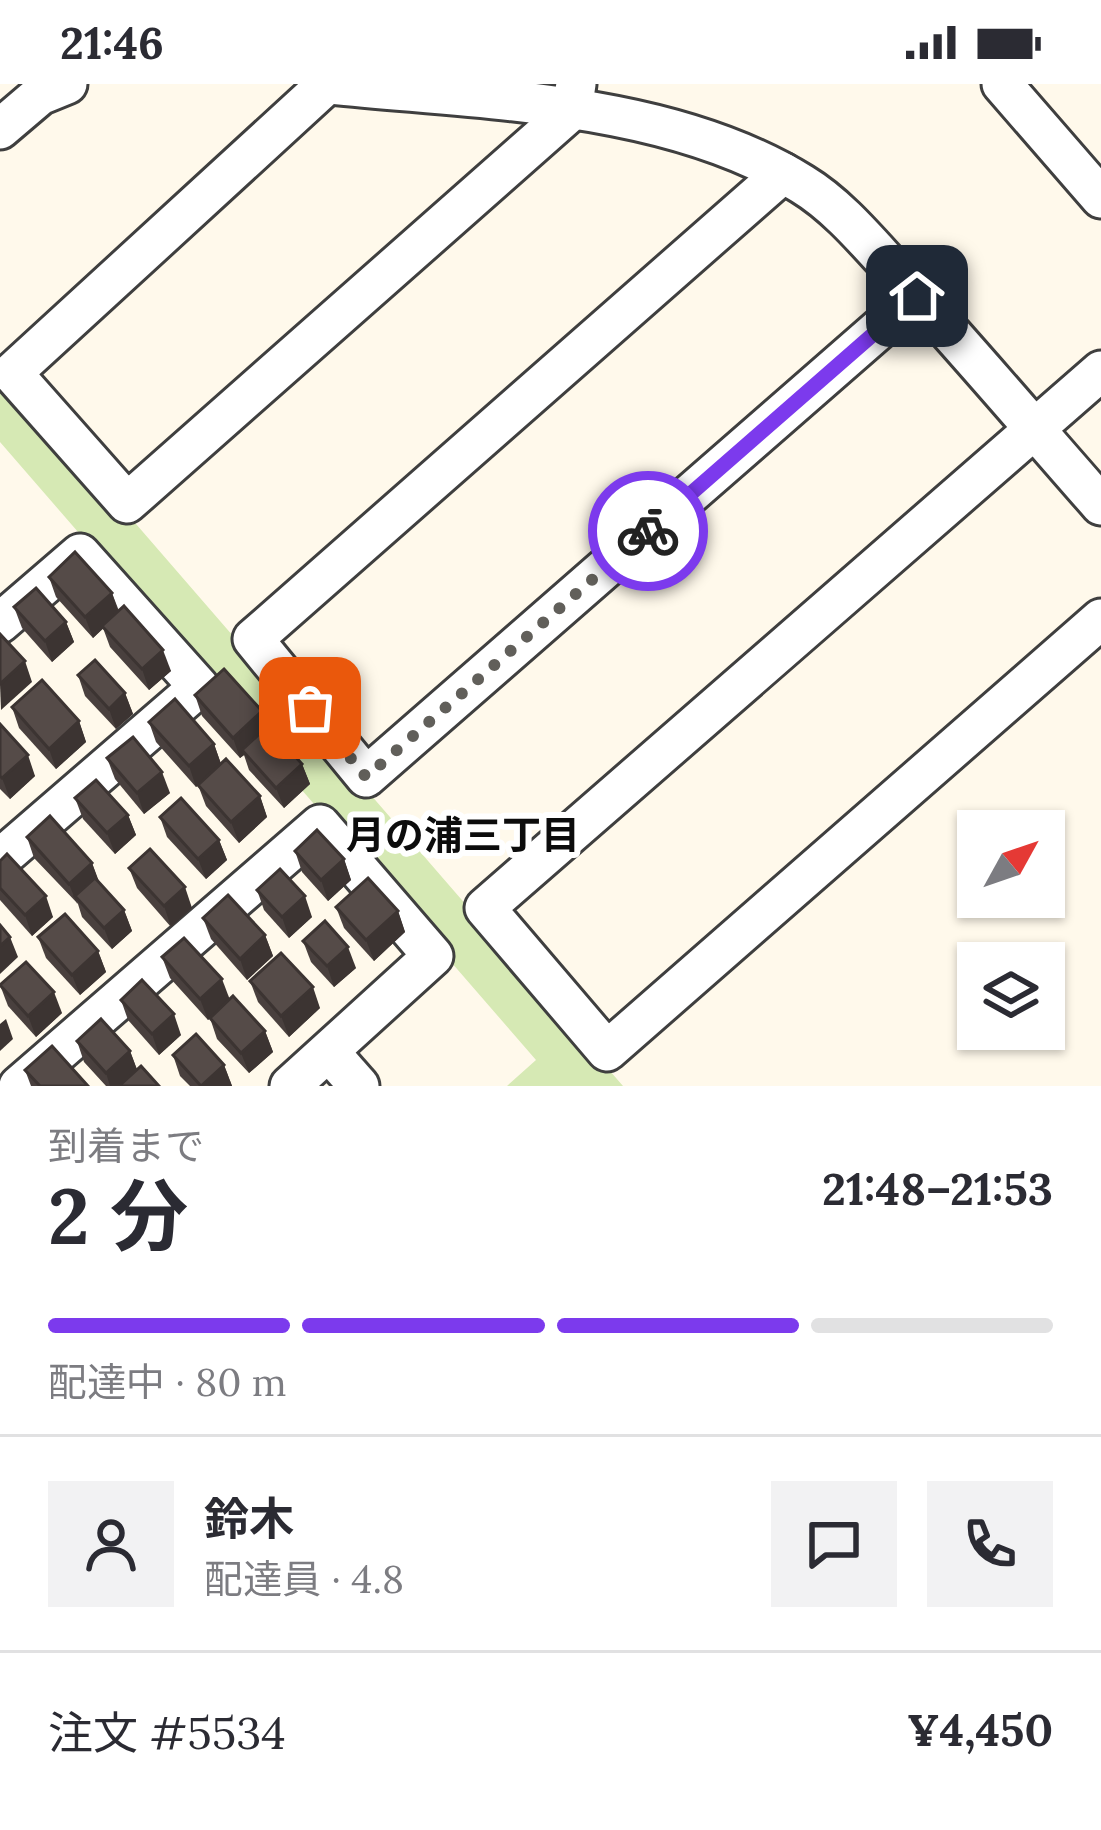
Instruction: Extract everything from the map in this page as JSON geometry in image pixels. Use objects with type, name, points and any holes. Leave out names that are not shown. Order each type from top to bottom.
[{"type":"street","points":[[574,97],[128,503],[12,373],[329,84],[574,97],[702,136],[807,187],[858,232],[1101,505]]},
{"type":"street","points":[[1001,84],[1101,198]]},
{"type":"street","points":[[0,129],[47,88]]},
{"type":"street","points":[[783,173],[254,639],[366,777],[917,296]]},
{"type":"street","points":[[1101,371],[484,908],[607,1051],[1101,619]]},
{"type":"street","points":[[0,623],[80,554],[199,687],[0,860]]},
{"type":"street","points":[[19,1086],[320,825],[433,956],[290,1086]]},
{"type":"street","points":[[329,1052],[359,1086]]},
{"type":"green space","points":[[0,367],[623,1086],[507,1086],[536,1060],[0,442]]},
{"type":"building","points":[[75,552],[112,593],[85,617],[49,577]]},
{"type":"building","points":[[36,588],[66,622],[45,641],[14,607]]},
{"type":"building","points":[[124,606],[163,650],[142,669],[102,626]]},
{"type":"building","points":[[0,634],[25,661],[0,684]]},
{"type":"building","points":[[95,660],[125,693],[109,709],[78,675]]},
{"type":"building","points":[[224,669],[262,711],[233,738],[195,695]]},
{"type":"building","points":[[42,680],[79,721],[49,749],[12,707]]},
{"type":"building","points":[[175,699],[214,744],[189,766],[149,722]]},
{"type":"building","points":[[0,724],[28,755],[2,778],[0,776]]},
{"type":"building","points":[[268,726],[302,764],[276,788],[242,750]]},
{"type":"building","points":[[133,737],[162,772],[137,793],[107,758]]},
{"type":"building","points":[[226,759],[260,796],[231,822],[198,785]]},
{"type":"building","points":[[96,780],[128,815],[107,833],[75,798]]},
{"type":"building","points":[[181,798],[219,840],[198,859],[160,817]]},
{"type":"building","points":[[50,816],[92,863],[69,884],[27,837]]},
{"type":"building","points":[[317,830],[344,859],[321,880],[295,851]]},
{"type":"building","points":[[150,849],[185,887],[164,906],[129,868]]},
{"type":"building","points":[[7,854],[46,896],[25,915],[0,888],[0,861]]},
{"type":"building","points":[[280,869],[305,896],[282,917],[257,890]]},
{"type":"building","points":[[95,878],[124,910],[104,928],[75,896]]},
{"type":"building","points":[[368,878],[398,911],[366,940],[336,907]]},
{"type":"building","points":[[228,895],[265,935],[240,959],[203,918]]},
{"type":"building","points":[[65,914],[98,951],[72,975],[38,937]]},
{"type":"building","points":[[325,921],[348,947],[327,966],[303,941]]},
{"type":"building","points":[[0,925],[10,937],[0,946]]},
{"type":"building","points":[[184,938],[222,979],[200,999],[162,957]]},
{"type":"building","points":[[281,953],[313,987],[281,1016],[250,981]]},
{"type":"building","points":[[26,962],[54,992],[28,1016],[0,985]]},
{"type":"building","points":[[142,980],[174,1014],[152,1034],[121,1000]]},
{"type":"building","points":[[233,996],[265,1031],[241,1053],[210,1018]]},
{"type":"building","points":[[101,1019],[130,1051],[106,1073],[77,1041]]},
{"type":"building","points":[[196,1034],[224,1065],[201,1086],[173,1055]]},
{"type":"building","points":[[52,1046],[88,1086],[40,1086],[25,1070]]},
{"type":"building","points":[[141,1066],[159,1086],[119,1086]]},
{"type":"way so far","points":[[310,708],[366,777],[648,531]]},
{"type":"district","name":"月の浦三丁目","points":[[463,835]]},
{"type":"route","points":[[648,531],[917,296]]}]
